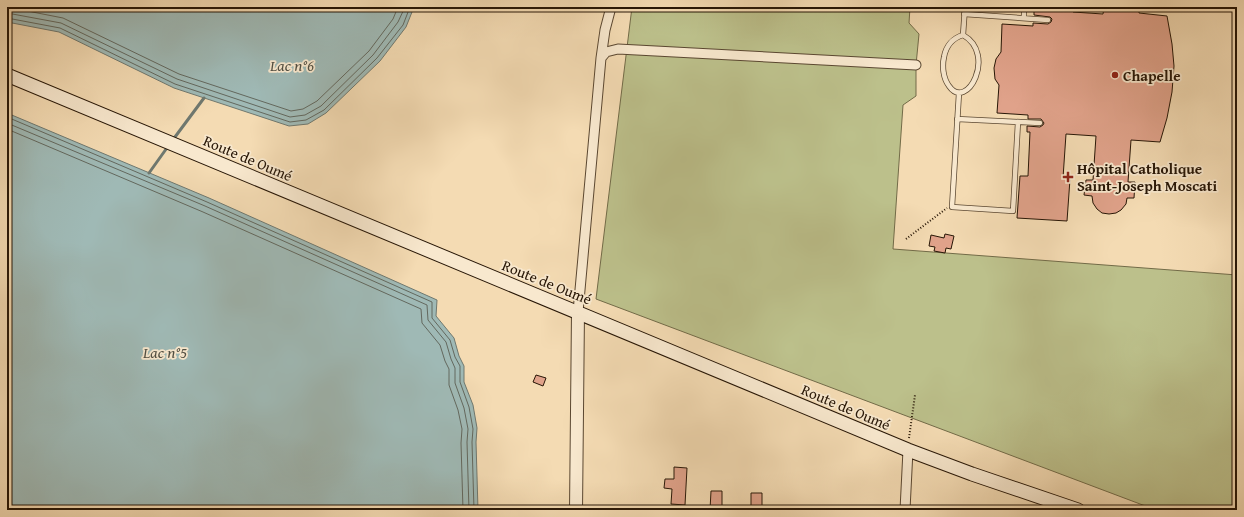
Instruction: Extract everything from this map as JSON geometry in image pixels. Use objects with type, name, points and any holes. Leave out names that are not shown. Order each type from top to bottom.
[{"type":"main road","name":"Route de Oumé","points":[[7,75],[908,450],[972,474],[1078,510]]},
{"type":"street","points":[[576,510],[578,312],[601,58],[605,30],[611,7]]},
{"type":"street","points":[[601,58],[606,52],[618,48],[916,65]]},
{"type":"street","points":[[905,510],[908,450]]},
{"type":"lane","points":[[962,35],[965,7]]},
{"type":"lane","points":[[1024,7],[1024,18]]},
{"type":"lane","points":[[964,14],[1048,20]]},
{"type":"lane","points":[[962,35],[970,39],[975,46],[978,66],[973,84],[965,91],[959,93],[952,91],[947,83],[943,65],[944,55],[948,45],[955,37],[962,35]]},
{"type":"lane","points":[[959,93],[952,207],[1013,211],[1018,122]]},
{"type":"lane","points":[[957,119],[1040,123]]},
{"type":"path","points":[[906,239],[952,204]]},
{"type":"path","points":[[908,450],[914,396]]},
{"type":"green space","points":[[632,7],[910,7],[909,23],[919,34],[916,65],[916,96],[903,105],[893,249],[1237,275],[1237,510],[1156,510],[596,299]]},
{"type":"water","name":"Lac n°6","points":[[7,7],[414,7],[406,27],[380,61],[326,113],[308,124],[289,126],[174,88],[59,32],[7,22]]},
{"type":"water","name":"Lac n°5","points":[[7,113],[209,198],[437,300],[436,316],[454,338],[459,356],[464,366],[464,382],[473,405],[477,428],[478,510],[7,510]]},
{"type":"building","points":[[1038,7],[1073,7],[1073,12],[1103,14],[1104,7],[1139,7],[1139,13],[1167,16],[1174,66],[1172,92],[1167,118],[1160,142],[1131,140],[1128,182],[1135,182],[1134,198],[1127,198],[1126,204],[1116,213],[1102,213],[1093,203],[1092,196],[1084,195],[1086,180],[1093,180],[1096,136],[1066,134],[1063,178],[1070,179],[1067,221],[1017,218],[1020,176],[1028,176],[1030,132],[1027,132],[1027,126],[1040,127],[1044,123],[1041,119],[1028,119],[1028,115],[997,113],[999,85],[995,79],[994,68],[996,59],[1001,52],[1002,24],[1033,26],[1033,23],[1048,24],[1051,22],[1052,19],[1050,17],[1034,15],[1034,10],[1038,10]]},
{"type":"building","points":[[945,234],[954,236],[951,249],[946,248],[945,253],[934,251],[935,247],[929,246],[931,235],[944,238]]},
{"type":"building","points":[[536,375],[546,378],[543,386],[533,382]]},
{"type":"building","points":[[674,467],[687,468],[685,505],[671,504],[672,489],[664,488],[665,479],[674,479]]},
{"type":"building","points":[[711,491],[722,491],[722,510],[710,510]]},
{"type":"building","points":[[751,493],[762,493],[762,510],[751,510]]},
{"type":"waterway","points":[[172,141],[204,98]]},
{"type":"waterway","points":[[149,173],[169,145]]},
{"type":"place","name":"Chapelle","points":[[1115,75]]},
{"type":"place","name":"Hôpital Catholique Saint-Joseph Moscati","points":[[1068,177]]}]
